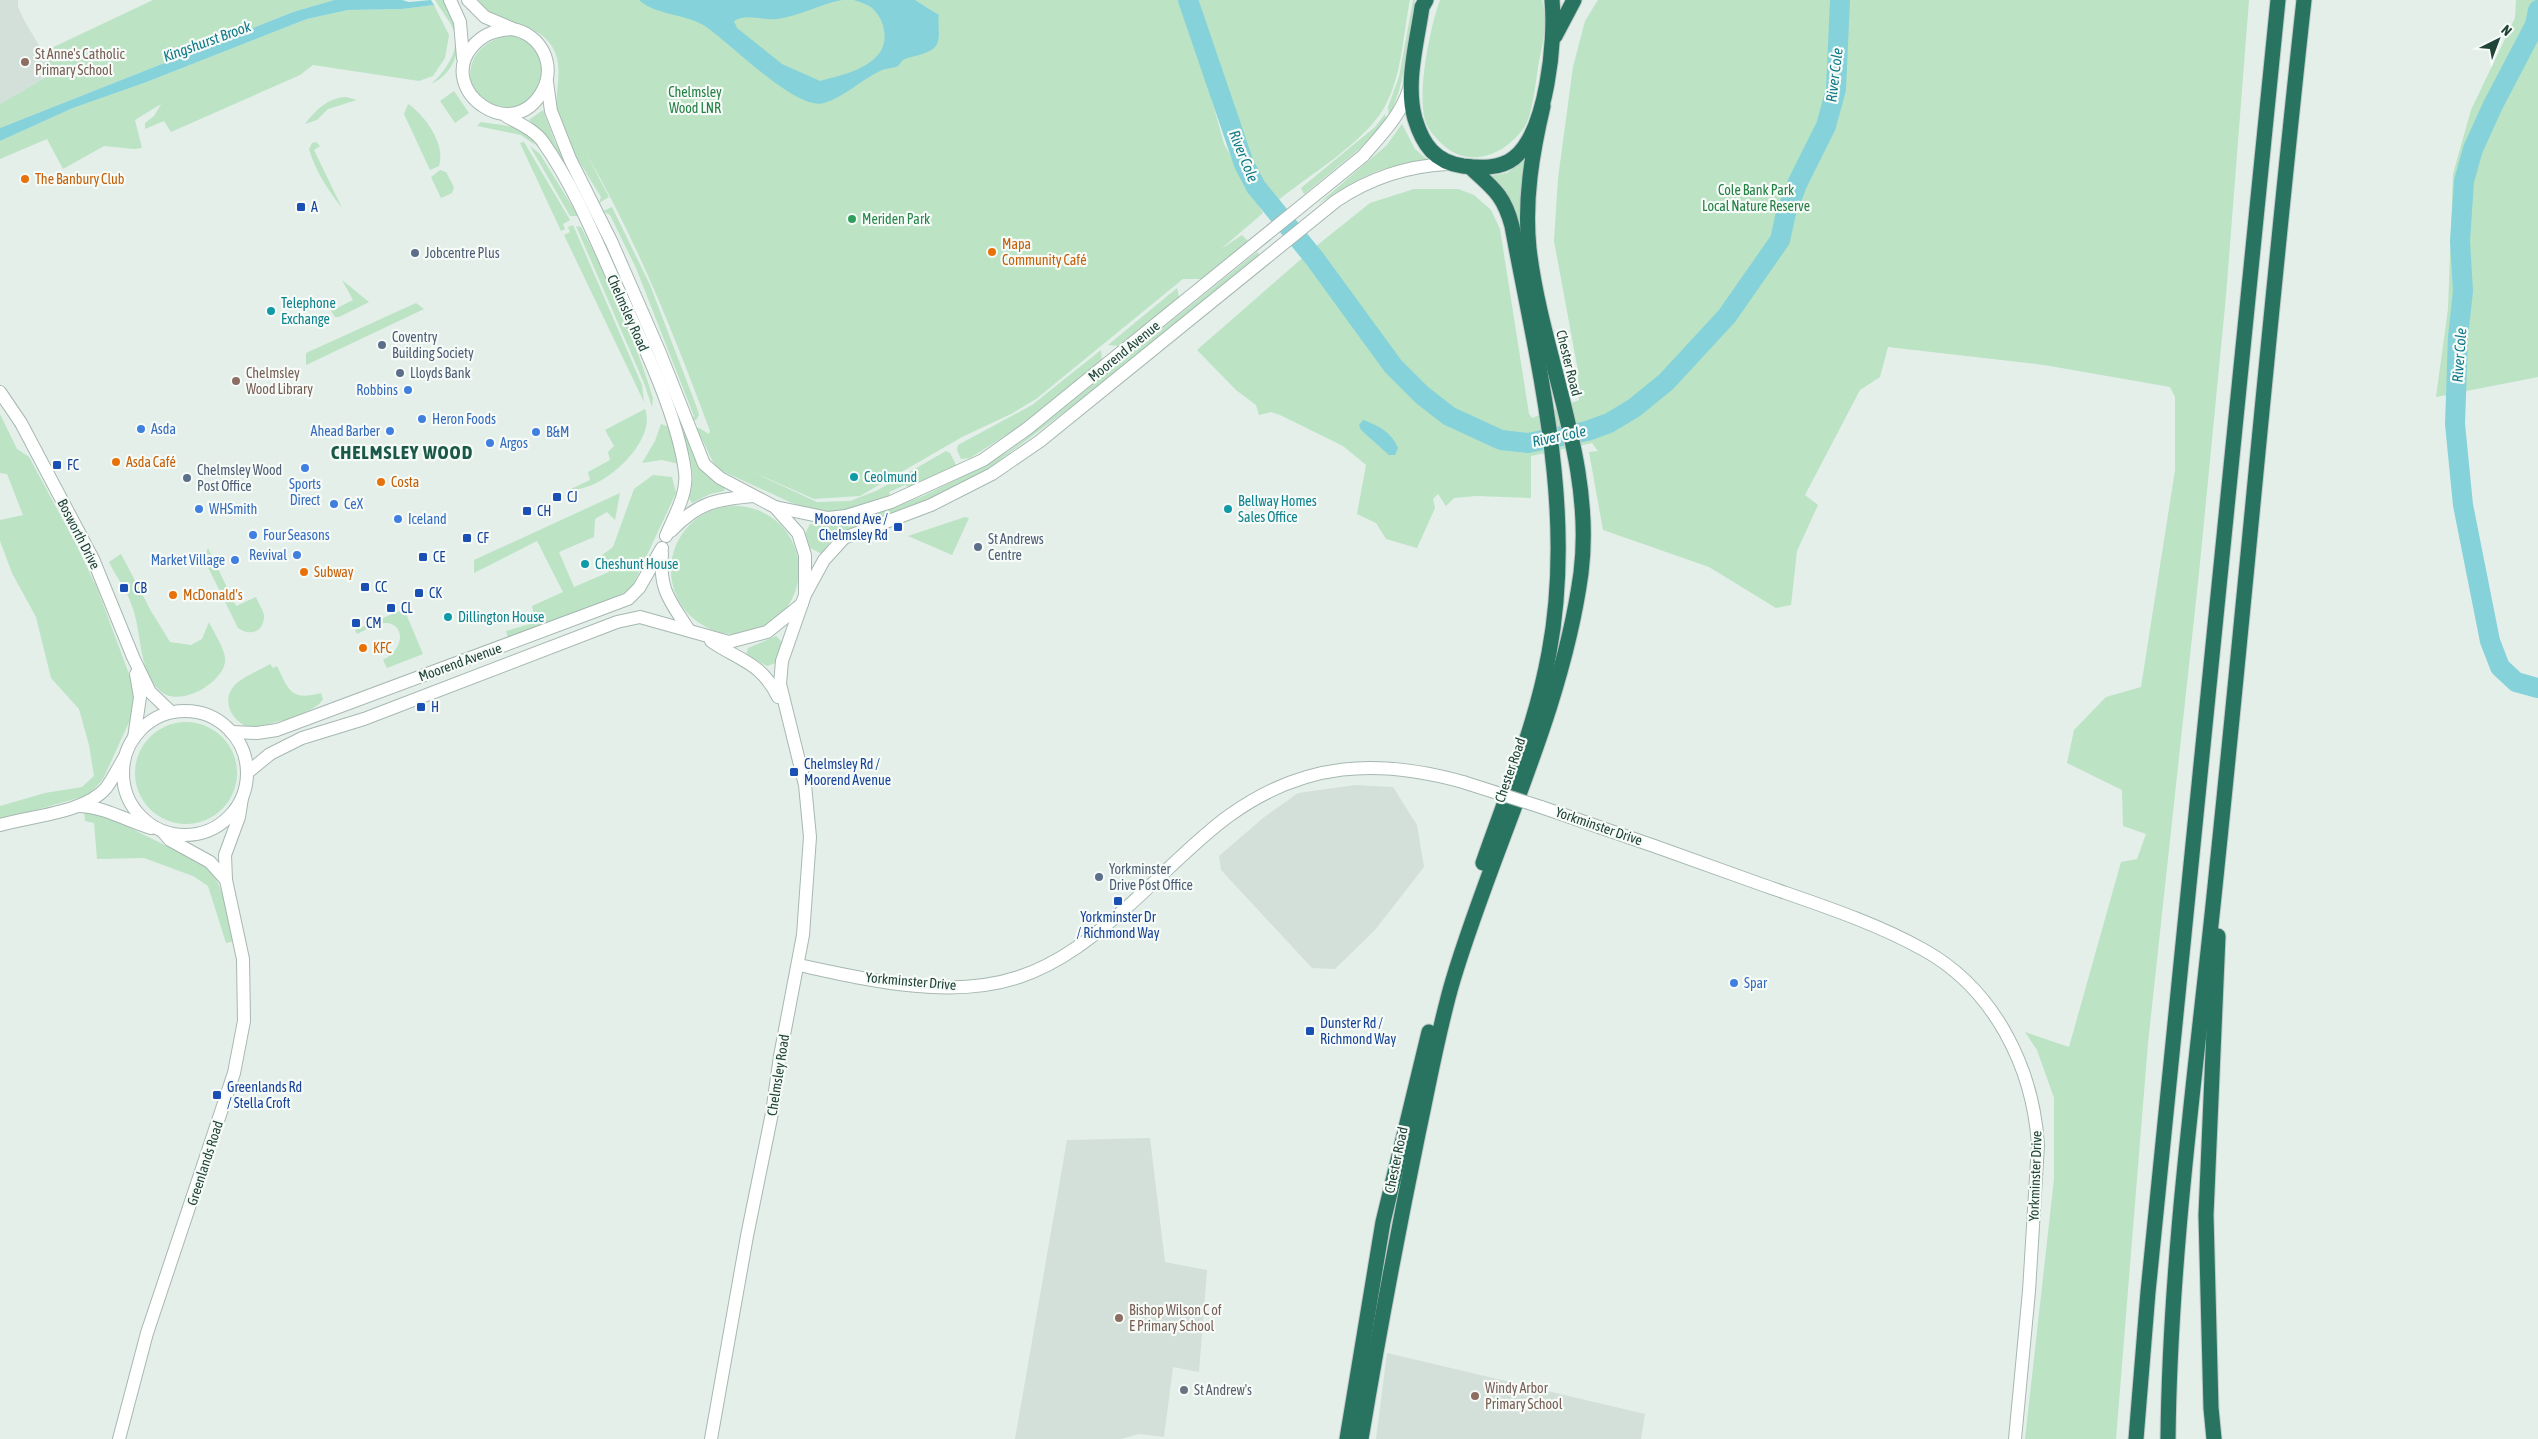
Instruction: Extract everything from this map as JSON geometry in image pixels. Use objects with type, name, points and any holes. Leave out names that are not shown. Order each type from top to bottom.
[{"type":"highway","points":[[1426,0],[1422,7],[1412,80],[1415,119],[1430,151],[1448,164],[1470,167],[1488,167],[1513,159],[1529,139],[1543,106],[1550,46],[1552,0]]},
{"type":"highway","points":[[1550,46],[1574,0]]},
{"type":"highway","points":[[2136,1439],[2148,1292],[2278,0]]},
{"type":"highway","points":[[2168,1439],[2176,1275],[2273,282],[2304,0]]},
{"type":"highway","name":"Chester Road","points":[[1347,1439],[1383,1222],[1432,1020],[1536,706],[1550,653],[1557,595],[1560,530],[1553,457],[1552,395],[1529,246],[1529,177],[1543,106]]},
{"type":"highway","name":"Chester Road","points":[[1361,1439],[1388,1279],[1443,1015],[1469,932],[1528,769],[1556,682],[1581,572],[1583,538],[1582,497],[1575,451],[1552,395],[1506,206],[1498,192],[1470,167]]},
{"type":"highway","points":[[2214,1439],[2210,1408],[2206,1215],[2218,967],[2217,867]]},
{"type":"highway","points":[[2144,1439],[2148,1292]]},
{"type":"street","points":[[453,5],[460,22],[463,58],[461,70],[471,95],[496,114],[506,116],[531,106],[539,97],[547,82],[549,71],[544,50],[526,34],[485,17],[468,1]]},
{"type":"street","points":[[463,58],[479,39],[499,30],[512,29]]},
{"type":"street","name":"Moorend Avenue","points":[[776,507],[814,517],[846,516],[891,502],[983,460],[1028,428],[1251,245],[1363,156],[1390,125],[1405,102],[1412,80]]},
{"type":"street","name":"Chelmsley Road","points":[[547,82],[551,111],[570,159],[612,242],[657,344],[699,455],[704,464],[720,478],[753,496]]},
{"type":"street","name":"Chelmsley Road","points":[[506,116],[542,141],[565,178],[635,327],[664,398],[681,450],[685,478],[682,497],[664,542]]},
{"type":"street","name":"Moorend Avenue","points":[[803,600],[824,560],[844,538],[931,505],[992,474],[1040,441],[1320,214],[1355,188],[1379,176],[1428,165],[1448,164]]},
{"type":"street","name":"Bosworth Drive","points":[[0,384],[93,559],[133,657],[150,692],[171,712]]},
{"type":"street","name":"Bosworth Drive","points":[[0,392],[16,415]]},
{"type":"street","points":[[753,496],[776,507],[798,533],[805,555],[803,600],[778,624],[755,637],[729,642],[694,631],[664,592],[660,573],[664,542],[686,515],[695,509],[725,498],[753,496]]},
{"type":"street","name":"Moorend Avenue","points":[[231,732],[257,733],[277,730],[628,598],[639,588],[664,542]]},
{"type":"street","name":"Chelmsley Road","points":[[711,1439],[747,1236],[772,1113],[780,1056],[799,965],[810,838],[805,785],[780,684],[782,662],[803,600]]},
{"type":"street","name":"Moorend Avenue","points":[[247,773],[270,754],[302,738],[364,719],[618,622],[640,617],[694,631]]},
{"type":"street","name":"Chelmsley Road","points":[[694,631],[720,648],[752,664],[770,680],[785,710]]},
{"type":"street","name":"Bosworth Drive","points":[[133,657],[140,697],[134,738]]},
{"type":"street","points":[[0,825],[80,806],[98,796],[106,788],[126,756],[134,738],[156,718],[171,712],[187,711],[201,713],[218,720],[231,732],[241,747],[247,773],[242,798],[229,816],[209,830],[188,834],[160,831],[132,822],[104,809],[80,806]]},
{"type":"street","points":[[126,756],[123,778],[135,809],[170,840],[210,862],[226,880]]},
{"type":"street","name":"Yorkminster Drive","points":[[799,965],[871,979],[942,986],[980,985],[1018,977],[1048,964],[1096,934],[1229,815],[1262,794],[1289,781],[1335,769],[1371,766],[1408,769],[1463,782],[1541,807],[1780,891],[1896,936],[1926,951],[1952,970],[1988,1006],[2013,1047],[2028,1086],[2036,1123],[2038,1145],[2029,1291],[2015,1439]]},
{"type":"street","name":"Greenlands Road","points":[[119,1439],[147,1333],[234,1073],[244,1021],[243,959],[226,880],[225,855],[239,817],[242,798]]},
{"type":"shaded area","name":"St Anne's Catholic Primary School","points":[[0,0],[18,0],[18,7],[25,22],[55,72],[0,104]]},
{"type":"shaded area","points":[[1355,785],[1393,787],[1417,825],[1424,867],[1375,930],[1335,969],[1312,968],[1221,870],[1219,856],[1263,818],[1298,793]]},
{"type":"shaded area","name":"Bishop Wilson C of E Primary School","points":[[1150,1138],[1165,1262],[1207,1270],[1199,1372],[1173,1367],[1164,1437],[1139,1434],[1121,1439],[1015,1439],[1067,1140]]},
{"type":"shaded area","name":"Windy Arbor Primary School","points":[[1387,1353],[1645,1414],[1641,1439],[1376,1439]]},
{"type":"green space","points":[[153,0],[334,0],[293,12],[0,128],[0,104],[55,72],[43,52]]},
{"type":"green space","points":[[435,0],[446,0],[457,25],[459,43],[450,67],[439,80],[431,84],[441,74],[450,60],[456,38],[448,19]]},
{"type":"green space","name":"Meriden Park","points":[[478,0],[900,0],[939,15],[915,0],[1181,0],[1204,71],[1224,144],[1263,213],[1221,249],[1242,235],[1248,241],[1201,279],[1183,279],[1036,399],[1011,414],[962,437],[860,496],[814,499],[746,469],[817,502],[850,501],[876,491],[946,451],[950,453],[956,465],[909,487],[905,485],[889,492],[890,495],[836,513],[805,509],[718,469],[714,464],[700,436],[693,429],[699,428],[709,434],[710,431],[669,324],[639,255],[605,187],[586,153],[609,197],[599,203],[601,197],[576,157],[561,125],[557,106],[559,73],[553,48],[546,38],[537,32],[495,15]]},
{"type":"green space","points":[[1195,0],[1410,0],[1395,83],[1384,108],[1375,121],[1349,147],[1276,202],[1250,164]]},
{"type":"green space","points":[[1413,0],[1415,0],[1400,89],[1389,116],[1388,107],[1399,77]]},
{"type":"green space","points":[[1440,0],[1542,0],[1545,17],[1544,34],[1530,114],[1525,126],[1508,145],[1486,156],[1464,156],[1453,152],[1435,137],[1426,123],[1423,111],[1423,79],[1432,27]]},
{"type":"green space","name":"Cole Bank Park Local Nature Reserve","points":[[1598,0],[2249,0],[2226,296],[2199,573],[2148,1043],[2116,1439],[2025,1439],[2054,1179],[2054,1098],[2037,1050],[2025,1032],[2069,1047],[2121,862],[2137,859],[2146,834],[2123,826],[2122,790],[2067,763],[2074,730],[2106,697],[2141,687],[2175,470],[2175,397],[2170,387],[2044,365],[1888,347],[1880,377],[1860,390],[1805,495],[1818,505],[1797,551],[1791,605],[1776,608],[1709,567],[1603,530],[1589,452],[1598,451],[1592,443],[1531,456],[1531,498],[1476,496],[1454,498],[1446,506],[1438,494],[1433,499],[1435,508],[1417,548],[1386,539],[1376,523],[1357,514],[1366,465],[1343,446],[1280,415],[1271,412],[1259,415],[1256,405],[1236,390],[1197,350],[1315,247],[1370,203],[1414,189],[1458,189],[1474,195],[1491,210],[1500,229],[1529,414],[1532,418],[1579,400],[1578,371],[1554,241],[1558,178],[1573,67],[1585,21]]},
{"type":"green space","points":[[2516,0],[2538,0],[2538,377],[2436,397],[2448,309],[2453,174],[2471,110],[2515,18]]},
{"type":"green space","points":[[434,5],[449,35],[445,58],[433,76],[419,81],[313,65],[300,75],[171,132],[164,121],[145,129],[145,123],[154,116],[161,104],[135,120],[142,148],[104,146],[63,169],[47,139],[0,159],[0,141],[73,108],[144,83],[307,19],[348,10],[402,9]]},
{"type":"green space","points":[[514,36],[534,45],[546,73],[534,99],[506,110],[487,103],[477,93],[471,83],[470,71],[473,60],[479,51],[489,43],[500,38]]},
{"type":"green space","points":[[454,91],[469,113],[455,123],[440,101]]},
{"type":"green space","points":[[346,97],[357,100],[328,109],[317,120],[305,124],[313,114],[328,102]]},
{"type":"green space","points":[[408,104],[427,123],[440,149],[439,166],[430,170],[404,114]]},
{"type":"green space","points":[[543,110],[555,142],[591,208],[549,140],[529,120]]},
{"type":"green space","points":[[1385,114],[1386,122],[1373,138],[1304,194],[1301,188],[1375,127]]},
{"type":"green space","points":[[481,122],[512,127],[526,133],[535,145],[521,135],[477,126]]},
{"type":"green space","points":[[1402,124],[1415,149],[1429,161],[1395,166],[1369,174],[1317,205],[1387,145]]},
{"type":"green space","points":[[316,142],[320,146],[314,150],[342,208],[322,180],[315,165],[309,149],[312,143]]},
{"type":"green space","points":[[524,142],[570,220],[563,224],[565,229],[561,231],[520,143]]},
{"type":"green space","points":[[530,146],[540,154],[578,216],[570,216]]},
{"type":"green space","points":[[1529,157],[1534,290],[1511,203],[1506,193],[1490,176],[1507,173]]},
{"type":"green space","points":[[440,170],[446,172],[454,187],[452,193],[441,198],[431,177]]},
{"type":"green space","points":[[612,207],[650,285],[697,408],[699,415],[696,420],[691,421],[694,416],[636,268],[610,215],[603,211]]},
{"type":"green space","points":[[573,225],[642,385],[644,402],[564,235],[570,232],[568,227]]},
{"type":"green space","points":[[576,226],[581,227],[621,311],[646,376],[653,398],[652,407],[644,383]]},
{"type":"green space","points":[[1257,252],[1260,255],[1075,404],[992,466],[927,500],[838,534],[832,539],[822,554],[810,548],[805,534],[810,524],[830,526],[849,524],[923,496],[980,468],[1009,451]]},
{"type":"green space","points":[[342,280],[369,302],[339,317],[335,317],[331,311],[353,300]]},
{"type":"green space","points":[[1177,288],[1179,297],[1119,346],[1108,345]]},
{"type":"green space","points":[[416,303],[424,309],[306,365],[306,353]]},
{"type":"green space","points":[[1101,350],[1102,361],[1017,428],[970,458],[961,459],[957,450],[958,445],[1032,405]]},
{"type":"green space","points":[[645,409],[647,422],[643,436],[624,462],[597,483],[583,488],[571,489],[590,480],[588,472],[610,460],[608,452],[614,446],[605,430]]},
{"type":"green space","points":[[0,414],[17,449],[29,457],[76,544],[97,588],[135,690],[131,718],[103,779],[89,795],[0,820],[0,806],[45,793],[82,787],[94,776],[89,745],[79,709],[51,678],[36,617],[12,573],[0,541],[0,520],[23,515],[7,474],[0,473]]},
{"type":"green space","points":[[661,424],[672,428],[679,464],[662,460],[642,463],[655,441]]},
{"type":"green space","points":[[686,433],[704,473],[725,487],[724,491],[710,494],[692,503],[689,498],[692,466],[683,434]]},
{"type":"green space","points":[[653,475],[672,477],[676,493],[632,587],[609,601],[592,608],[508,638],[506,631],[536,622],[532,606],[563,592],[537,541],[474,573],[474,560],[620,493],[615,520],[607,512],[595,519],[594,537],[559,552],[574,587],[609,572],[602,555],[613,547],[634,489]]},
{"type":"green space","points":[[735,506],[748,507],[760,511],[771,516],[781,524],[789,534],[794,545],[798,557],[798,583],[794,595],[789,606],[781,616],[771,624],[760,629],[748,633],[735,634],[722,633],[710,629],[699,624],[689,616],[681,606],[676,595],[672,583],[671,570],[672,557],[676,545],[681,534],[689,524],[699,516],[710,511],[722,507]]},
{"type":"green space","points":[[965,517],[969,518],[952,555],[908,536]]},
{"type":"green space","points":[[208,548],[236,606],[256,597],[264,616],[259,629],[247,632],[238,628],[204,559]]},
{"type":"green space","points":[[121,554],[151,611],[170,642],[191,645],[202,639],[209,622],[224,653],[224,666],[211,683],[201,690],[179,697],[168,696],[159,690],[152,681],[144,661],[132,606],[109,562]]},
{"type":"green space","points":[[404,609],[423,654],[387,668],[383,660],[392,654],[400,641],[400,634],[397,629],[387,623],[376,625],[357,634],[355,630]]},
{"type":"green space","points":[[776,636],[783,643],[776,663],[767,666],[746,655],[748,648]]},
{"type":"green space","points":[[270,664],[273,668],[277,666],[292,692],[303,696],[321,693],[323,699],[319,704],[301,714],[266,725],[248,727],[236,719],[232,713],[228,701],[229,694],[238,682]]},
{"type":"green space","points":[[186,722],[196,723],[215,730],[229,744],[236,763],[236,783],[229,802],[215,816],[196,823],[186,824],[176,823],[157,816],[143,802],[136,783],[135,773],[136,763],[143,744],[157,730],[176,723]]},
{"type":"green space","points":[[84,811],[102,814],[205,865],[217,881],[221,891],[235,941],[226,943],[208,886],[193,876],[144,858],[97,859],[94,823],[85,821]]},
{"type":"water","points":[[334,0],[402,0],[409,2],[431,0],[434,5],[402,9],[348,10],[307,19],[144,83],[73,108],[0,141],[0,128],[293,12]]},
{"type":"water","points":[[639,0],[842,0],[777,19],[749,17],[734,21],[737,28],[782,64],[820,81],[843,75],[865,66],[877,56],[884,45],[884,31],[880,18],[870,7],[854,0],[915,0],[939,15],[939,37],[937,44],[931,50],[907,58],[898,66],[880,71],[831,101],[812,103],[797,97],[763,74],[705,26],[654,9]]},
{"type":"water","points":[[1363,420],[1379,427],[1392,438],[1398,448],[1395,455],[1389,455],[1361,430],[1359,425]]},
{"type":"waterway","name":"River Cole","points":[[1188,0],[1244,164],[1256,187],[1315,259],[1393,366],[1422,395],[1449,416],[1501,440],[1528,443],[1587,431],[1609,423],[1634,408],[1666,382],[1727,316],[1780,240],[1786,213],[1798,182],[1826,126],[1836,89],[1840,0]]},
{"type":"waterway","name":"River Cole","points":[[2538,10],[2535,25],[2493,105],[2473,149],[2464,181],[2460,241],[2463,291],[2458,337],[2455,424],[2463,505],[2490,641],[2500,667],[2516,682],[2538,688]]},
{"type":"place","name":"St Anne's Catholic Primary School","points":[[25,62]]},
{"type":"place","name":"The Banbury Club","points":[[25,179]]},
{"type":"place","name":"A","points":[[301,207]]},
{"type":"place","name":"Meriden Park","points":[[852,219]]},
{"type":"place","name":"Mapa Community Café","points":[[992,252]]},
{"type":"place","name":"Jobcentre Plus","points":[[415,253]]},
{"type":"place","name":"Telephone Exchange","points":[[271,311]]},
{"type":"place","name":"Coventry Building Society","points":[[382,345]]},
{"type":"place","name":"Lloyds Bank","points":[[400,373]]},
{"type":"place","name":"Chelmsley Wood Library","points":[[236,381]]},
{"type":"place","name":"Robbins","points":[[408,390]]},
{"type":"place","name":"Heron Foods","points":[[422,419]]},
{"type":"place","name":"Asda","points":[[141,429]]},
{"type":"place","name":"Ahead Barber","points":[[390,431]]},
{"type":"place","name":"B&M","points":[[536,432]]},
{"type":"place","name":"Argos","points":[[490,443]]},
{"type":"place","name":"Asda Café","points":[[116,462]]},
{"type":"place","name":"FC","points":[[57,465]]},
{"type":"place","name":"Sports Direct","points":[[305,468]]},
{"type":"place","name":"Ceolmund","points":[[854,477]]},
{"type":"place","name":"Chelmsley Wood Post Office","points":[[187,478]]},
{"type":"place","name":"Costa","points":[[381,482]]},
{"type":"place","name":"CJ","points":[[557,497]]},
{"type":"place","name":"CeX","points":[[334,504]]},
{"type":"place","name":"WHSmith","points":[[199,509]]},
{"type":"place","name":"Bellway Homes Sales Office","points":[[1228,509]]},
{"type":"place","name":"CH","points":[[527,511]]},
{"type":"place","name":"Iceland","points":[[398,519]]},
{"type":"place","name":"Moorend Ave / Chelmsley Rd","points":[[898,527]]},
{"type":"place","name":"Four Seasons","points":[[253,535]]},
{"type":"place","name":"CF","points":[[467,538]]},
{"type":"place","name":"St Andrews Centre","points":[[978,547]]},
{"type":"place","name":"Revival","points":[[297,555]]},
{"type":"place","name":"CE","points":[[423,557]]},
{"type":"place","name":"Market Village","points":[[235,560]]},
{"type":"place","name":"Cheshunt House","points":[[585,564]]},
{"type":"place","name":"Subway","points":[[304,572]]},
{"type":"place","name":"CC","points":[[365,587]]},
{"type":"place","name":"CB","points":[[124,588]]},
{"type":"place","name":"CK","points":[[419,593]]},
{"type":"place","name":"McDonald's","points":[[173,595]]},
{"type":"place","name":"CL","points":[[391,608]]},
{"type":"place","name":"Dillington House","points":[[448,617]]},
{"type":"place","name":"CM","points":[[356,623]]},
{"type":"place","name":"KFC","points":[[363,648]]},
{"type":"place","name":"H","points":[[421,707]]},
{"type":"place","name":"Chelmsley Rd / Moorend Avenue","points":[[794,772]]},
{"type":"place","name":"Yorkminster Drive Post Office","points":[[1099,877]]},
{"type":"place","name":"Yorkminster Dr / Richmond Way","points":[[1118,901]]},
{"type":"place","name":"Spar","points":[[1734,983]]},
{"type":"place","name":"Dunster Rd / Richmond Way","points":[[1310,1031]]},
{"type":"place","name":"Greenlands Rd / Stella Croft","points":[[217,1095]]},
{"type":"place","name":"Bishop Wilson C of E Primary School","points":[[1119,1318]]},
{"type":"place","name":"St Andrew's","points":[[1184,1390]]},
{"type":"place","name":"Windy Arbor Primary School","points":[[1475,1396]]},
{"type":"district","name":"CHELMSLEY WOOD","points":[[402,452]]},
{"type":"water label","name":"Kingshurst Brook","points":[[207,41]]},
{"type":"park label","name":"Chelmsley Wood LNR","points":[[695,100]]}]
